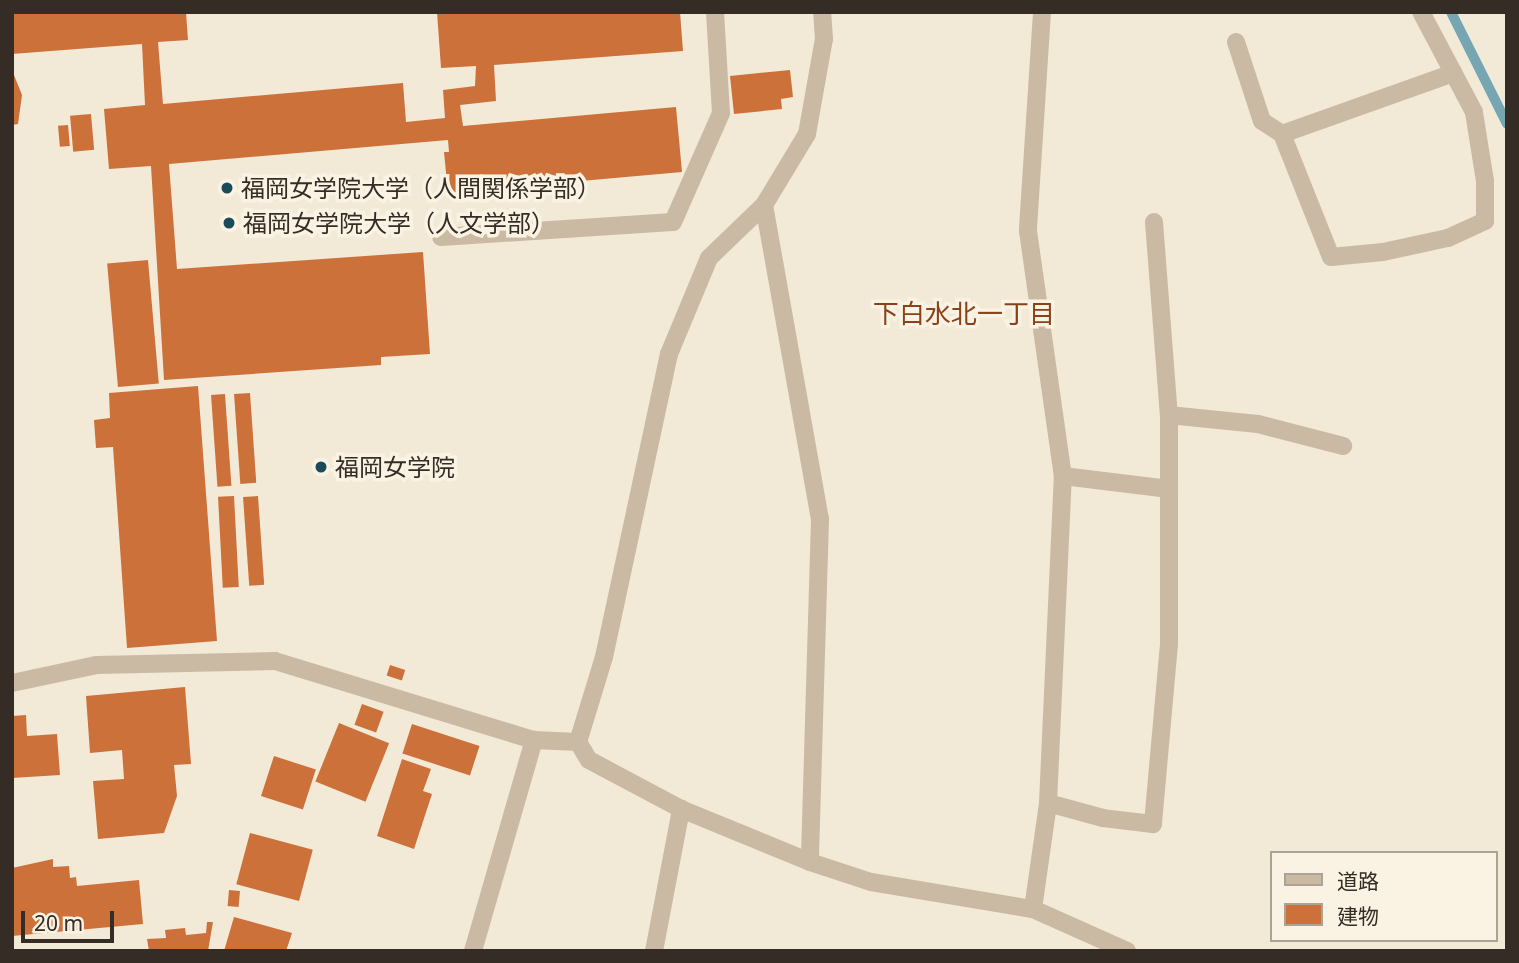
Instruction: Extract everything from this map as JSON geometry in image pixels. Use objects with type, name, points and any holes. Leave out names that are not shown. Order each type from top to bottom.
[{"type":"street","points":[[440,237],[673,222],[721,113],[715,12]]},
{"type":"street","points":[[822,12],[824,39],[807,134],[764,205],[709,258],[669,354],[604,657],[578,742],[589,760],[681,809],[810,862],[871,882],[1033,909],[1123,950]]},
{"type":"street","points":[[1033,909],[1048,803],[1063,476],[1028,231],[1042,12]]},
{"type":"street","points":[[1236,42],[1262,121],[1282,134],[1331,257],[1383,253],[1448,238],[1485,221],[1485,181],[1474,112],[1421,12]]},
{"type":"street","points":[[1282,134],[1452,73]]},
{"type":"street","points":[[764,205],[820,519],[810,862]]},
{"type":"street","points":[[1048,803],[1103,818],[1153,824],[1169,643],[1169,415],[1154,222]]},
{"type":"street","points":[[1169,415],[1258,424],[1343,446]]},
{"type":"street","points":[[1063,476],[1169,489]]},
{"type":"street","points":[[12,683],[97,665],[275,661],[534,740],[578,742]]},
{"type":"street","points":[[473,951],[534,740]]},
{"type":"street","points":[[654,951],[681,809]]},
{"type":"building","points":[[12,12],[186,12],[188,40],[158,42],[163,104],[403,83],[406,122],[445,118],[443,90],[475,86],[476,66],[441,68],[437,12],[680,12],[683,51],[494,65],[496,101],[460,105],[463,126],[676,107],[682,172],[448,193],[444,152],[449,152],[448,140],[169,164],[177,269],[423,252],[430,354],[381,357],[381,365],[164,380],[151,166],[109,169],[104,109],[145,105],[142,44],[12,54]]},
{"type":"building","points":[[12,70],[22,95],[18,124],[12,125]]},
{"type":"building","points":[[790,70],[793,97],[781,99],[782,109],[734,114],[730,76]]},
{"type":"building","points":[[91,114],[94,150],[73,152],[70,116]]},
{"type":"building","points":[[68,125],[70,146],[60,147],[58,126]]},
{"type":"building","points":[[148,260],[159,384],[118,387],[107,264]]},
{"type":"building","points":[[198,386],[217,641],[127,648],[113,447],[96,448],[94,420],[110,418],[109,393]]},
{"type":"building","points":[[250,393],[256,483],[240,484],[234,394]]},
{"type":"building","points":[[225,394],[231,486],[217,487],[211,395]]},
{"type":"building","points":[[234,496],[239,587],[223,588],[218,497]]},
{"type":"building","points":[[258,496],[264,585],[249,586],[243,497]]},
{"type":"building","points":[[390,665],[405,670],[402,680],[387,675]]},
{"type":"building","points":[[185,687],[191,764],[174,765],[177,796],[164,833],[98,839],[93,781],[124,779],[122,750],[90,753],[86,696]]},
{"type":"building","points":[[362,704],[384,712],[376,733],[354,725]]},
{"type":"building","points":[[26,715],[27,736],[57,734],[60,775],[12,778],[12,716]]},
{"type":"building","points":[[339,723],[389,743],[365,802],[315,781]]},
{"type":"building","points":[[412,724],[480,746],[470,775],[402,753]]},
{"type":"building","points":[[274,756],[316,770],[303,810],[261,796]]},
{"type":"building","points":[[402,759],[431,769],[423,791],[432,794],[414,849],[377,836]]},
{"type":"building","points":[[250,833],[313,850],[299,901],[236,884]]},
{"type":"building","points":[[53,859],[53,867],[69,866],[70,878],[76,877],[77,886],[139,880],[143,924],[12,936],[12,868]]},
{"type":"building","points":[[229,890],[240,891],[239,907],[228,906]]},
{"type":"building","points":[[234,917],[292,933],[286,951],[224,951]]},
{"type":"building","points":[[207,922],[213,922],[208,951],[149,951],[147,939],[166,938],[165,930],[185,928],[186,935],[206,933]]},
{"type":"waterway","points":[[1451,12],[1507,124]]},
{"type":"place","name":"福岡女学院大学（人間関係学部）","points":[[227,188]]},
{"type":"place","name":"福岡女学院大学（人文学部）","points":[[229,223]]},
{"type":"place","name":"福岡女学院","points":[[321,467]]},
{"type":"district","name":"下白水北一丁目","points":[[964,314]]}]
